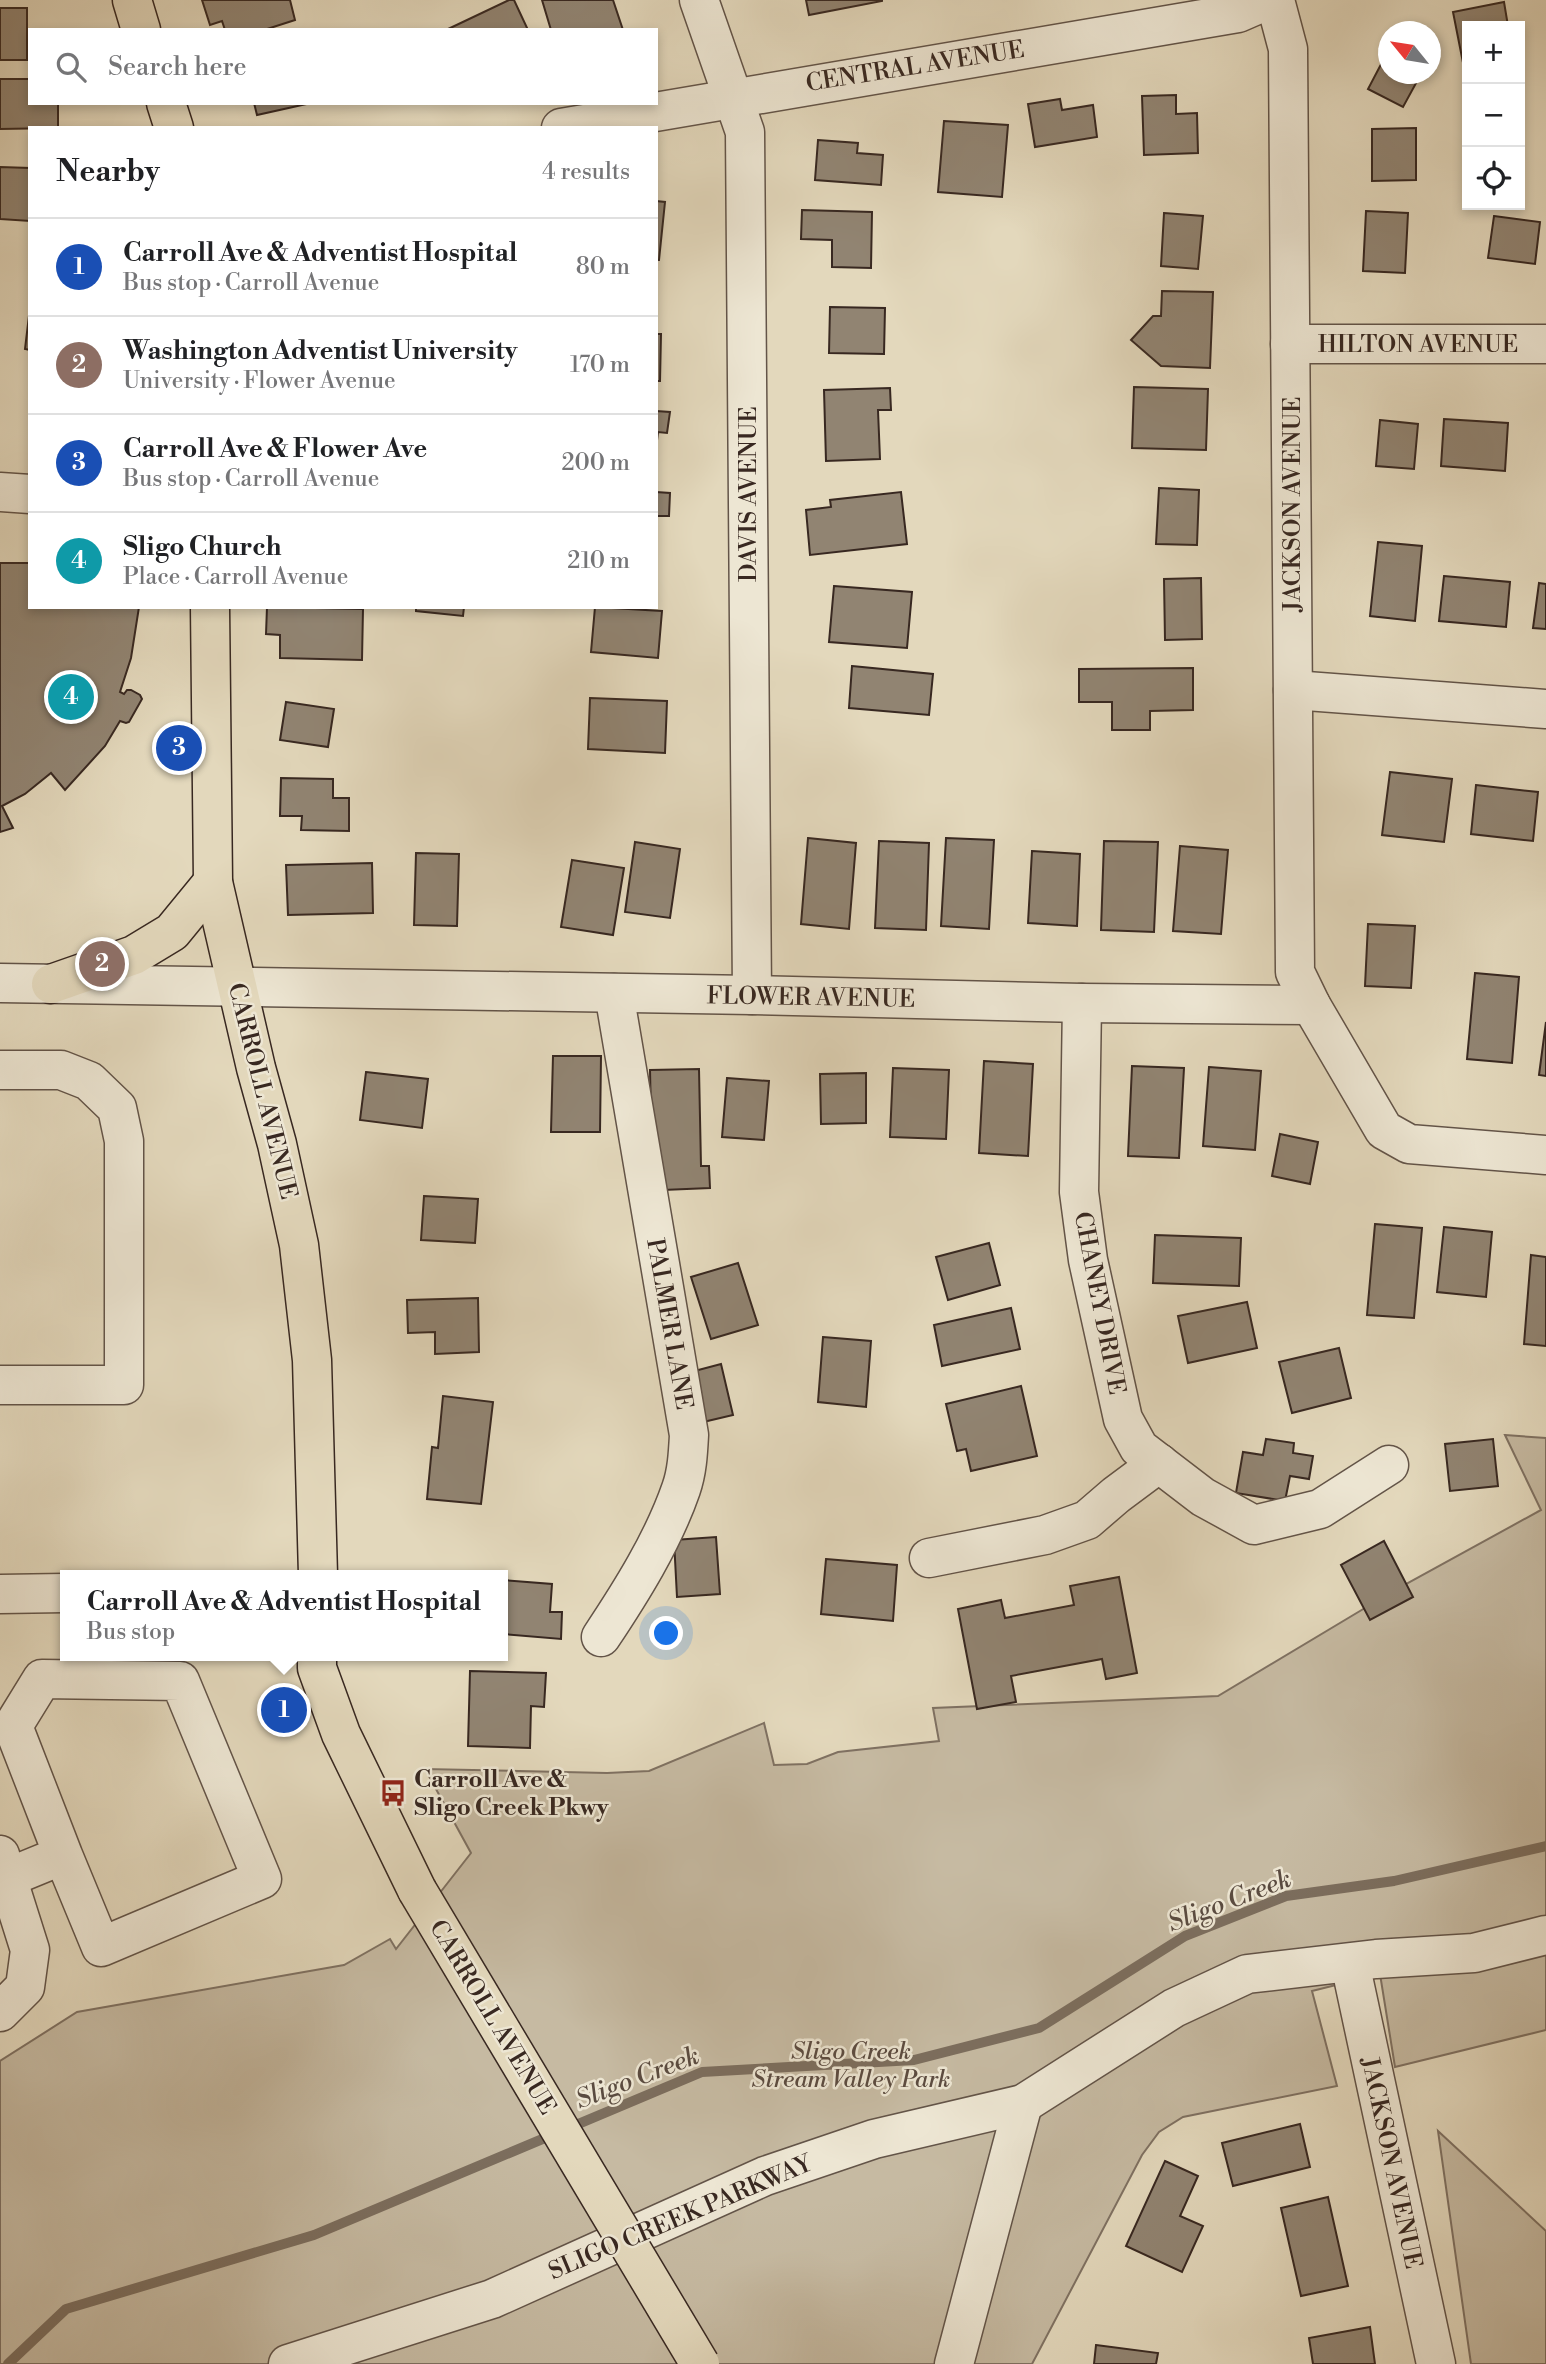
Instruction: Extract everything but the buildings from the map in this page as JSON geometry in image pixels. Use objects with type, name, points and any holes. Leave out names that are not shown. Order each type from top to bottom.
[{"type":"main road","points":[[132,0],[140,28]]},
{"type":"main road","points":[[167,105],[173,126]]},
{"type":"main road","name":"CARROLL AVENUE","points":[[210,609],[214,882],[299,1245],[312,1360],[318,1570]]},
{"type":"main road","points":[[51,985],[134,955],[172,932],[214,882]]},
{"type":"main road","name":"CARROLL AVENUE","points":[[317,1661],[317,1668],[341,1734],[416,1890],[700,2364]]},
{"type":"street","name":"DAVIS AVENUE","points":[[699,0],[745,132],[752,995]]},
{"type":"street","name":"CENTRAL AVENUE","points":[[572,126],[1238,13],[1268,0]]},
{"type":"street","name":"JACKSON AVENUE","points":[[1275,0],[1287,49],[1295,972],[1311,1005]]},
{"type":"street","name":"HILTON AVENUE","points":[[1290,344],[1546,344]]},
{"type":"street","points":[[0,492],[28,494]]},
{"type":"street","points":[[1293,690],[1546,709]]},
{"type":"street","name":"FLOWER AVENUE","points":[[0,983],[1311,1005]]},
{"type":"street","name":"PALMER LANE","points":[[601,1637],[628,1598],[681,1489],[687,1463],[688,1436],[614,993]]},
{"type":"street","name":"CHANEY DRIVE","points":[[1082,1003],[1079,1192],[1088,1260],[1123,1419],[1139,1448],[1203,1497],[1255,1525],[1321,1509],[1389,1465]]},
{"type":"street","points":[[1311,1005],[1384,1130],[1409,1144],[1546,1155]]},
{"type":"street","points":[[0,1070],[61,1070],[89,1081],[117,1108],[124,1141],[126,1287],[124,1385],[0,1385]]},
{"type":"street","points":[[929,1558],[1045,1535],[1087,1520],[1159,1463]]},
{"type":"street","points":[[0,1594],[60,1593]]},
{"type":"street","points":[[103,1668],[180,1681],[262,1879],[101,1947],[62,1855],[13,1726],[42,1679],[103,1668]]},
{"type":"street","points":[[0,2012],[25,1987],[30,1950],[4,1867],[62,1855]]},
{"type":"street","name":"SLIGO CREEK PARKWAY","points":[[288,2364],[492,2299],[765,2176],[874,2138],[1023,2104],[1174,2008],[1247,1974],[1350,1962],[1475,1953],[1546,1935]]},
{"type":"street","name":"JACKSON AVENUE","points":[[1350,1962],[1436,2364]]},
{"type":"street","points":[[954,2364],[1023,2104]]},
{"type":"green space","name":"Sligo Creek Stream Valley Park","points":[[1505,1435],[1546,1438],[1546,2030],[1395,2067],[1380,1974],[1312,1991],[1337,2086],[1183,2117],[1159,2132],[1142,2155],[1032,2364],[0,2364],[0,2061],[77,2012],[344,1965],[390,1939],[396,1949],[471,1853],[425,1769],[607,1773],[649,1771],[764,1723],[774,1765],[807,1764],[838,1752],[939,1741],[933,1708],[1218,1696],[1395,1590],[1541,1510]]},
{"type":"green space","points":[[1438,2131],[1546,2231],[1546,2364],[1471,2364]]},
{"type":"waterway","name":"Sligo Creek","points":[[8,2364],[66,2309],[314,2235],[702,2072],[914,2060],[1039,2028],[1185,1936],[1286,1896],[1394,1881],[1546,1846]]},
{"type":"place","name":"Sligo Church","points":[[71,697]]},
{"type":"place","name":"Carroll Ave & Flower Ave","points":[[179,748]]},
{"type":"place","name":"Washington Adventist University","points":[[102,964]]},
{"type":"place","name":"Carroll Ave & Adventist Hospital","points":[[284,1710]]},
{"type":"place","name":"Carroll Ave & Sligo Creek Pkwy","points":[[393,1793]]}]
